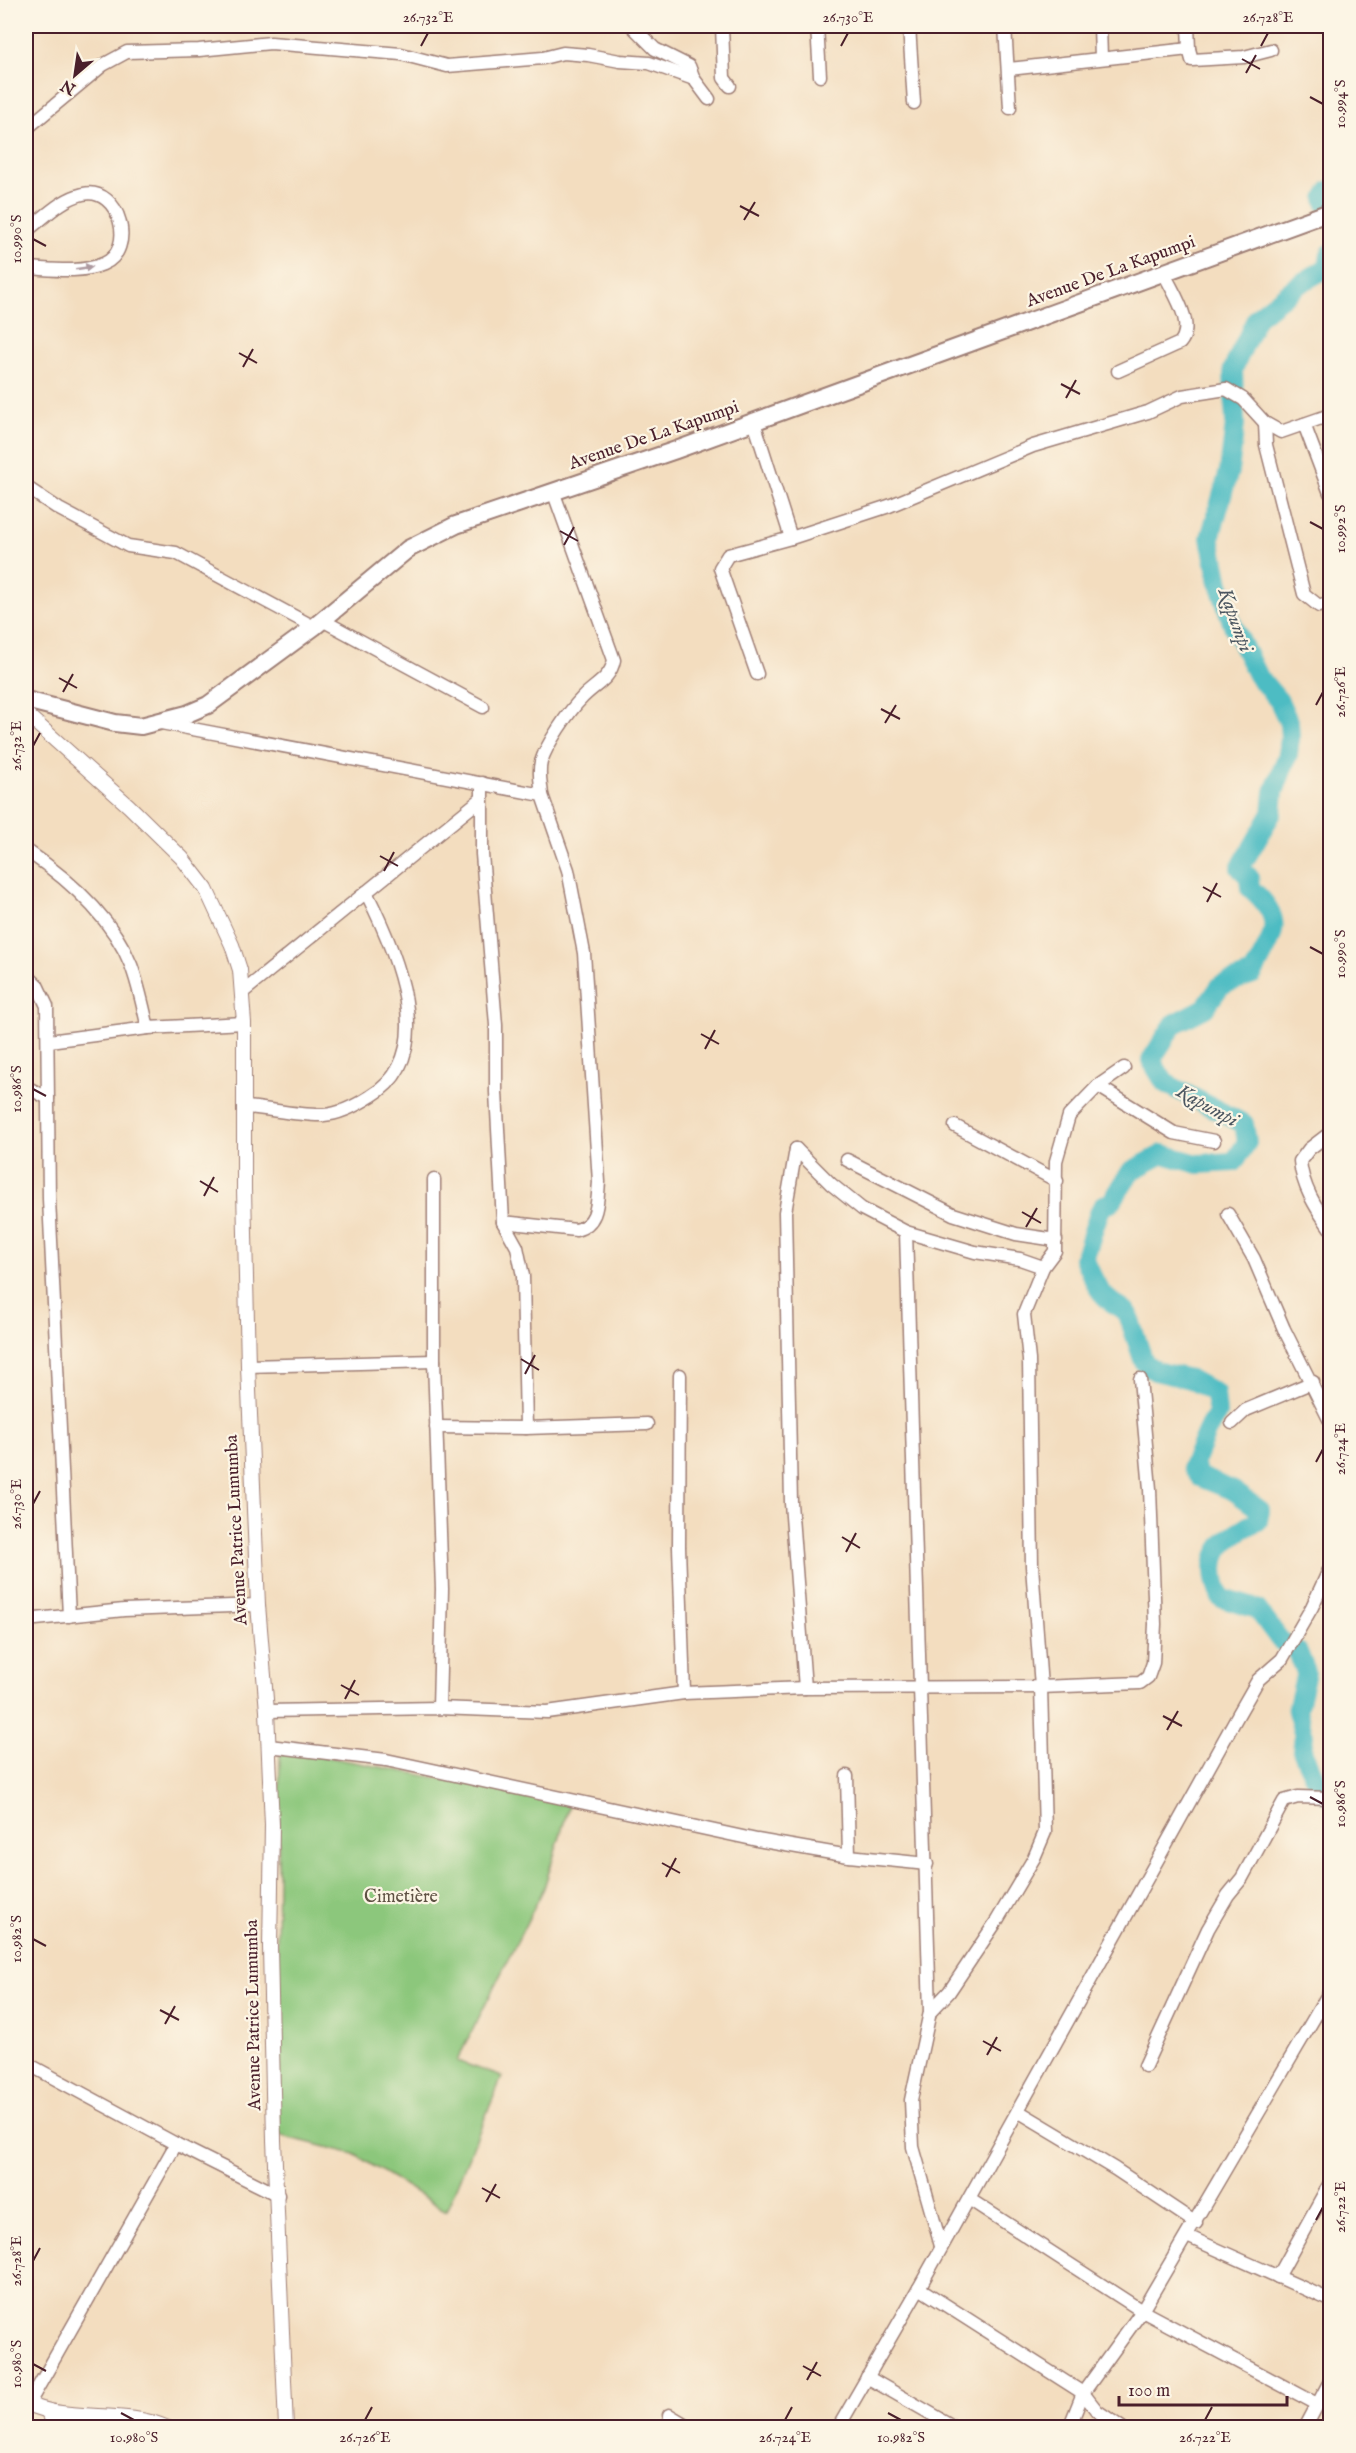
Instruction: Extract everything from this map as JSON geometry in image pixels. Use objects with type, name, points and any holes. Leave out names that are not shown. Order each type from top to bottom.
[{"type":"main road","name":"Avenue De La Kapumpi","points":[[26,700],[115,723],[141,726],[161,723],[208,705],[318,624],[408,549],[456,525],[754,422],[1330,212]]},
{"type":"street","points":[[632,26],[655,49],[689,66],[694,79],[709,99]]},
{"type":"street","points":[[722,26],[724,78],[730,86]]},
{"type":"street","points":[[817,26],[820,76]]},
{"type":"street","points":[[909,26],[914,103]]},
{"type":"street","points":[[1005,26],[1010,108]]},
{"type":"street","points":[[1100,26],[1101,58]]},
{"type":"street","points":[[1188,26],[1191,60],[1244,57],[1271,50]]},
{"type":"street","points":[[26,129],[103,65],[127,51],[150,49],[199,50],[271,43],[401,54],[447,66],[543,58],[563,53],[620,62],[649,63],[694,79]]},
{"type":"street","points":[[1009,69],[1189,49]]},
{"type":"street","points":[[26,231],[68,199],[86,193],[104,198],[117,212],[122,233],[118,250],[106,264],[83,270],[26,268]]},
{"type":"street","points":[[1118,371],[1180,343],[1187,335],[1187,324],[1164,273]]},
{"type":"street","points":[[757,674],[720,568],[728,555],[791,538],[889,506],[1033,446],[1148,412],[1182,396],[1226,389],[1243,399],[1265,423],[1281,432],[1330,415]]},
{"type":"street","points":[[754,422],[791,538]]},
{"type":"street","points":[[1265,423],[1266,445],[1304,594],[1319,606],[1330,602]]},
{"type":"street","points":[[1304,424],[1330,493]]},
{"type":"street","points":[[26,487],[59,509],[128,546],[176,553],[483,707]]},
{"type":"street","points":[[503,1222],[576,1230],[586,1228],[592,1221],[597,1206],[599,1182],[584,953],[568,870],[542,795],[539,773],[544,755],[582,698],[605,680],[612,671],[614,660],[553,491]]},
{"type":"street","name":"Avenue Patrice Lumumba","points":[[26,714],[129,806],[182,858],[206,889],[220,917],[240,970],[243,992],[246,1107],[244,1189],[248,1366],[258,1605],[267,1711],[272,1825],[270,1947],[274,2140],[286,2427]]},
{"type":"street","points":[[161,723],[542,795]]},
{"type":"street","points":[[482,783],[480,800],[496,1025],[496,1092],[503,1222],[517,1247],[523,1276],[526,1428]]},
{"type":"street","points":[[243,992],[480,800]]},
{"type":"street","points":[[26,850],[76,890],[111,929],[131,964],[148,1028]]},
{"type":"street","points":[[246,1107],[325,1115],[354,1106],[378,1092],[394,1076],[404,1057],[409,1032],[395,956],[366,892]]},
{"type":"street","points":[[26,974],[37,985],[47,1006],[49,1199],[69,1616]]},
{"type":"street","points":[[49,1041],[148,1028],[244,1023]]},
{"type":"street","points":[[930,2012],[949,1992],[996,1922],[1034,1858],[1045,1832],[1041,1687],[1032,1566],[1029,1360],[1024,1314],[1043,1267],[1055,1251],[1058,1181],[1056,1161],[1069,1116],[1098,1086],[1124,1068]]},
{"type":"street","points":[[1098,1086],[1174,1133],[1214,1141]]},
{"type":"street","points":[[26,1088],[48,1098]]},
{"type":"street","points":[[955,1126],[1058,1181]]},
{"type":"street","points":[[1330,1133],[1300,1161],[1301,1173],[1316,1207],[1330,1228]]},
{"type":"street","points":[[805,1688],[791,1503],[785,1212],[796,1149],[862,1209],[906,1232],[975,1252],[1020,1259],[1043,1267]]},
{"type":"street","points":[[847,1160],[953,1214],[1016,1234],[1056,1240]]},
{"type":"street","points":[[434,1179],[434,1360],[442,1588],[439,1708]]},
{"type":"street","points":[[1228,1214],[1254,1259],[1284,1329],[1313,1382],[1330,1421]]},
{"type":"street","points":[[906,1232],[913,1525],[921,1687],[930,2012],[911,2100],[913,2147],[941,2246]]},
{"type":"street","points":[[248,1366],[434,1360]]},
{"type":"street","points":[[680,1375],[679,1547],[684,1693]]},
{"type":"street","points":[[267,1711],[439,1708],[547,1712],[684,1693],[805,1688],[1041,1687],[1140,1683],[1148,1677],[1154,1663],[1155,1624],[1150,1489],[1140,1379]]},
{"type":"street","points":[[1232,1422],[1256,1404],[1313,1382]]},
{"type":"street","points":[[436,1427],[526,1428],[647,1424]]},
{"type":"street","points":[[838,2427],[919,2288],[1258,1680],[1282,1659],[1330,1568]]},
{"type":"street","points":[[26,1620],[124,1610],[258,1605]]},
{"type":"street","points":[[269,1746],[386,1761],[758,1840],[849,1856],[927,1864]]},
{"type":"street","points":[[847,1776],[849,1856]]},
{"type":"street","points":[[1145,2066],[1208,1929],[1228,1895],[1242,1878],[1284,1801],[1298,1797],[1330,1798]]},
{"type":"street","points":[[1069,2427],[1083,2392],[1142,2310],[1196,2223],[1330,1991]]},
{"type":"street","points":[[26,2063],[176,2144],[278,2195]]},
{"type":"street","points":[[1018,2111],[1115,2169],[1196,2223]]},
{"type":"street","points":[[168,2427],[134,2418],[47,2411],[27,2404],[176,2144]]},
{"type":"street","points":[[1278,2277],[1330,2183]]},
{"type":"street","points":[[969,2199],[1142,2310],[1317,2404]]},
{"type":"street","points":[[1187,2236],[1330,2300]]},
{"type":"street","points":[[919,2288],[1083,2392],[1097,2411],[1122,2427]]},
{"type":"street","points":[[867,2377],[947,2425]]},
{"type":"street","points":[[1294,2427],[1307,2425],[1330,2381]]},
{"type":"street","points":[[47,2411],[58,2427]]},
{"type":"street","points":[[669,2415],[690,2427]]},
{"type":"green space","name":"Cimetière","points":[[280,1748],[570,1803],[544,1888],[457,2061],[502,2077],[446,2211],[354,2154],[274,2134]]},
{"type":"waterway","name":"Kapumpi","points":[[1330,190],[1325,199],[1330,213]]},
{"type":"waterway","name":"Kapumpi","points":[[1330,254],[1328,267],[1298,285],[1257,317],[1233,369],[1235,424],[1229,471],[1210,538],[1219,583],[1232,623],[1257,675],[1279,701],[1289,723],[1288,754],[1274,792],[1272,813],[1240,868],[1249,877],[1250,888],[1269,910],[1273,919],[1273,929],[1271,938],[1253,974],[1221,985],[1205,1008],[1174,1024],[1151,1060],[1165,1083],[1244,1124],[1247,1142],[1234,1162],[1198,1164],[1163,1154],[1131,1171],[1111,1203],[1103,1205],[1084,1258],[1099,1290],[1110,1301],[1127,1312],[1144,1362],[1155,1371],[1190,1379],[1215,1393],[1217,1414],[1206,1432],[1192,1466],[1200,1477],[1234,1491],[1260,1510],[1258,1521],[1234,1535],[1219,1550],[1215,1560],[1216,1583],[1221,1598],[1257,1609],[1280,1640],[1298,1652],[1306,1672],[1297,1711],[1304,1736],[1302,1751],[1319,1787],[1330,1797]]}]
